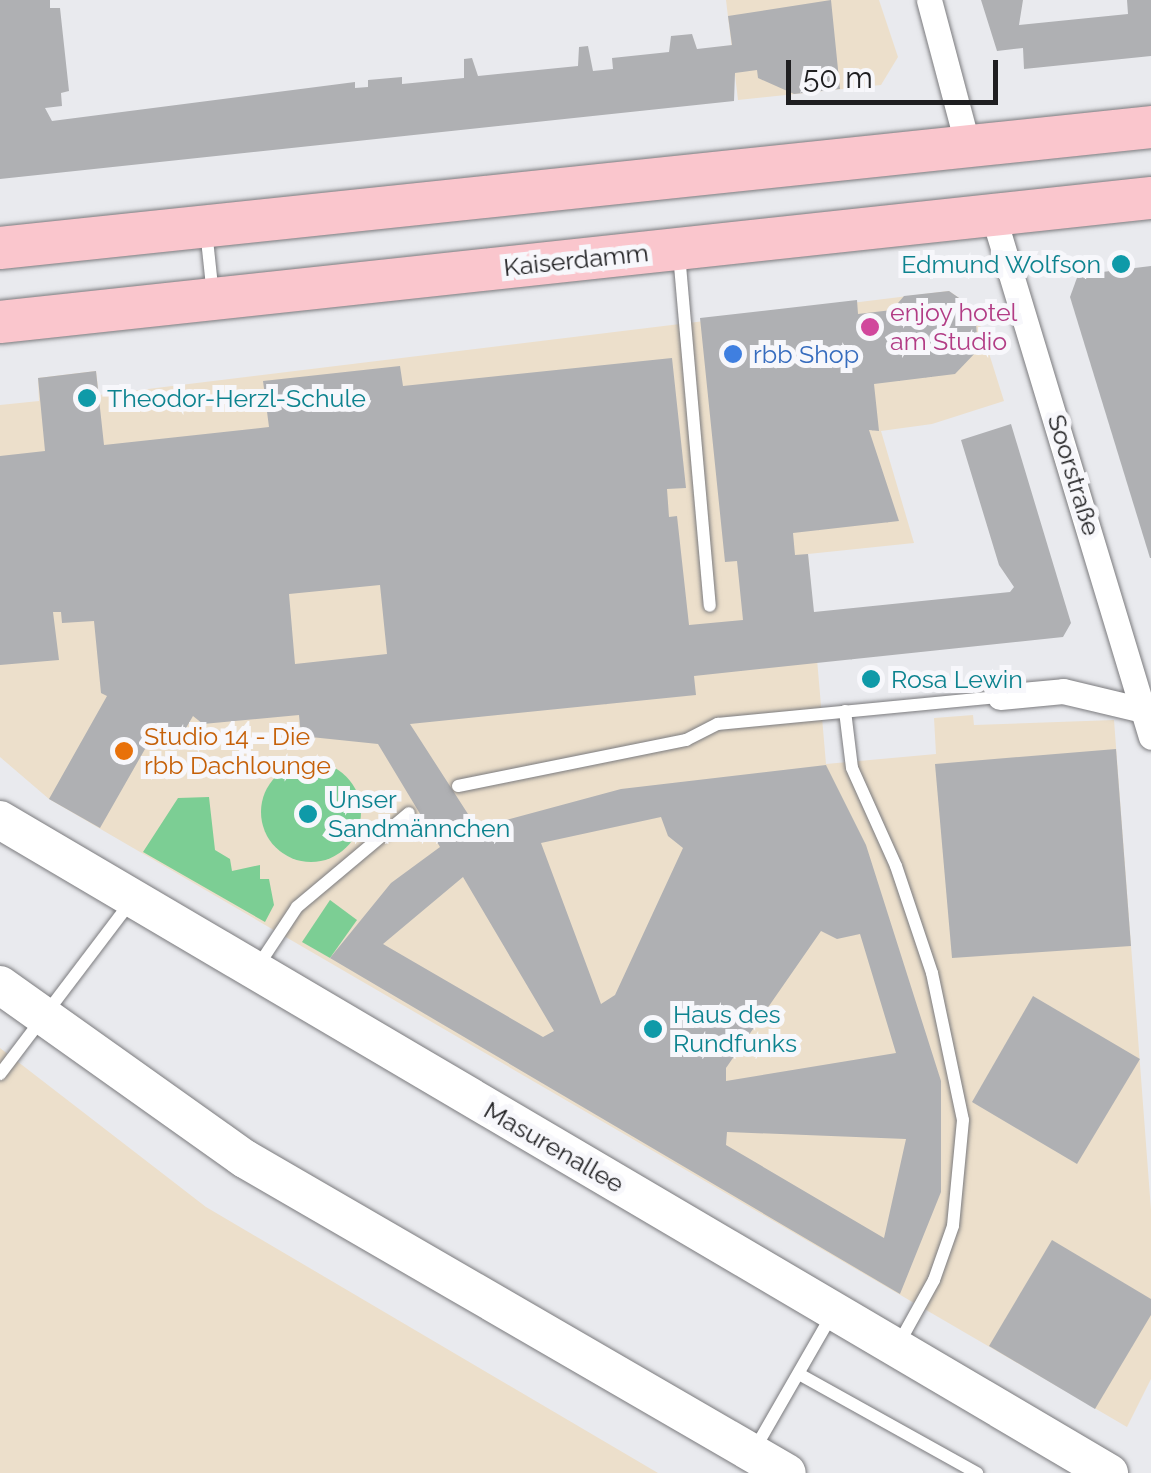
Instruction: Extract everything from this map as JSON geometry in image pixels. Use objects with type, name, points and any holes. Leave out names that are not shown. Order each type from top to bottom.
[{"type":"main road","points":[[0,248],[206,228],[965,127],[1151,128]]},
{"type":"main road","name":"Kaiserdamm","points":[[0,322],[1151,198]]},
{"type":"main road","name":"Masurenallee","points":[[0,820],[897,1348],[1086,1467]]},
{"type":"main road","points":[[0,985],[44,1021],[245,1159],[750,1456],[787,1473]]},
{"type":"street","points":[[929,0],[965,127]]},
{"type":"street","name":"Soorstraße","points":[[993,214],[1148,711],[1151,737]]},
{"type":"street","points":[[1000,696],[1064,691],[1148,711]]},
{"type":"lane","points":[[206,228],[214,300]]},
{"type":"lane","points":[[678,249],[710,606]]},
{"type":"lane","points":[[458,786],[686,740],[718,724],[1000,696]]},
{"type":"lane","points":[[845,711],[852,768],[896,866],[932,973],[963,1120],[953,1226],[934,1280],[897,1348]]},
{"type":"lane","points":[[255,971],[297,908],[409,813]]},
{"type":"lane","points":[[0,1074],[134,898]]},
{"type":"lane","points":[[750,1456],[834,1311]]},
{"type":"lane","points":[[799,1374],[976,1473]]},
{"type":"shaded area","points":[[726,0],[879,0],[898,57],[881,85],[738,100]]},
{"type":"shaded area","points":[[949,291],[975,309],[1004,401],[932,424],[881,431],[914,543],[808,554],[826,764],[936,754],[934,718],[973,715],[974,725],[1114,720],[1151,1210],[1151,1379],[1127,1427],[49,799],[0,757],[0,405],[39,401],[38,378],[96,371],[99,395]]},
{"type":"shaded area","points":[[0,1048],[206,1207],[658,1473],[0,1473]]},
{"type":"green space","points":[[311,762],[339,770],[353,784],[361,812],[353,840],[339,854],[311,862],[283,854],[269,840],[261,812],[269,784],[283,770]]},
{"type":"green space","points":[[209,797],[215,850],[230,859],[232,871],[260,865],[260,879],[269,879],[274,905],[265,922],[143,852],[178,798]]},
{"type":"green space","points":[[330,900],[357,920],[330,958],[302,942]]},
{"type":"building","points":[[0,0],[50,0],[50,8],[60,8],[69,91],[61,93],[62,106],[45,108],[52,121],[355,82],[355,88],[368,87],[368,80],[402,77],[402,84],[464,78],[464,59],[472,58],[478,76],[578,66],[579,47],[588,46],[593,71],[613,69],[612,58],[669,52],[671,36],[692,34],[697,49],[732,45],[728,16],[831,0],[840,89],[794,94],[758,78],[757,70],[735,73],[734,101],[0,179]]},
{"type":"building","points":[[981,0],[1023,0],[1019,25],[1128,14],[1127,0],[1151,0],[1151,56],[1024,69],[1023,48],[997,51]]},
{"type":"building","points":[[1151,266],[1150,558],[1070,297],[1078,275]]},
{"type":"building","points":[[949,291],[975,309],[978,350],[955,374],[874,384],[879,431],[869,430],[899,521],[793,533],[795,555],[808,554],[814,612],[1010,592],[1014,587],[999,565],[961,440],[1011,424],[1071,623],[1063,637],[694,676],[696,695],[410,724],[477,828],[621,789],[826,765],[866,845],[941,1081],[941,1192],[900,1294],[330,958],[391,883],[440,847],[378,744],[301,736],[299,715],[203,724],[193,716],[175,747],[153,735],[100,828],[49,799],[107,696],[101,693],[94,621],[62,623],[61,612],[53,612],[59,660],[0,665],[0,456],[45,451],[38,378],[96,371],[104,445],[269,427],[263,381],[400,366],[403,386],[672,358],[686,488],[667,489],[669,517],[677,516],[689,625],[743,620],[737,561],[725,562],[700,318],[857,300],[858,314],[892,310],[904,296]],"holes":[[[380,585],[387,654],[295,664],[289,594]],[[661,817],[668,836],[683,848],[615,995],[601,1004],[541,843]],[[463,877],[554,1031],[543,1037],[383,944]],[[821,931],[837,939],[860,934],[896,1053],[726,1081],[726,1068]],[[727,1132],[906,1139],[884,1238],[726,1145]]]},
{"type":"building","points":[[1116,749],[1131,946],[952,958],[935,764]]},
{"type":"building","points":[[1033,996],[1140,1059],[1077,1164],[972,1102]]},
{"type":"building","points":[[1052,1240],[1151,1299],[1151,1315],[1095,1409],[989,1346]]},
{"type":"place","name":"Edmund Wolfson","points":[[1121,264]]},
{"type":"place","name":"enjoy hotel am Studio","points":[[870,327]]},
{"type":"place","name":"rbb Shop","points":[[733,354]]},
{"type":"place","name":"Theodor-Herzl-Schule","points":[[87,398]]},
{"type":"place","name":"Rosa Lewin","points":[[871,679]]},
{"type":"place","name":"Studio 14 - Die rbb Dachlounge","points":[[124,751]]},
{"type":"place","name":"Unser Sandmännchen","points":[[308,814]]},
{"type":"place","name":"Haus des Rundfunks","points":[[653,1029]]}]
